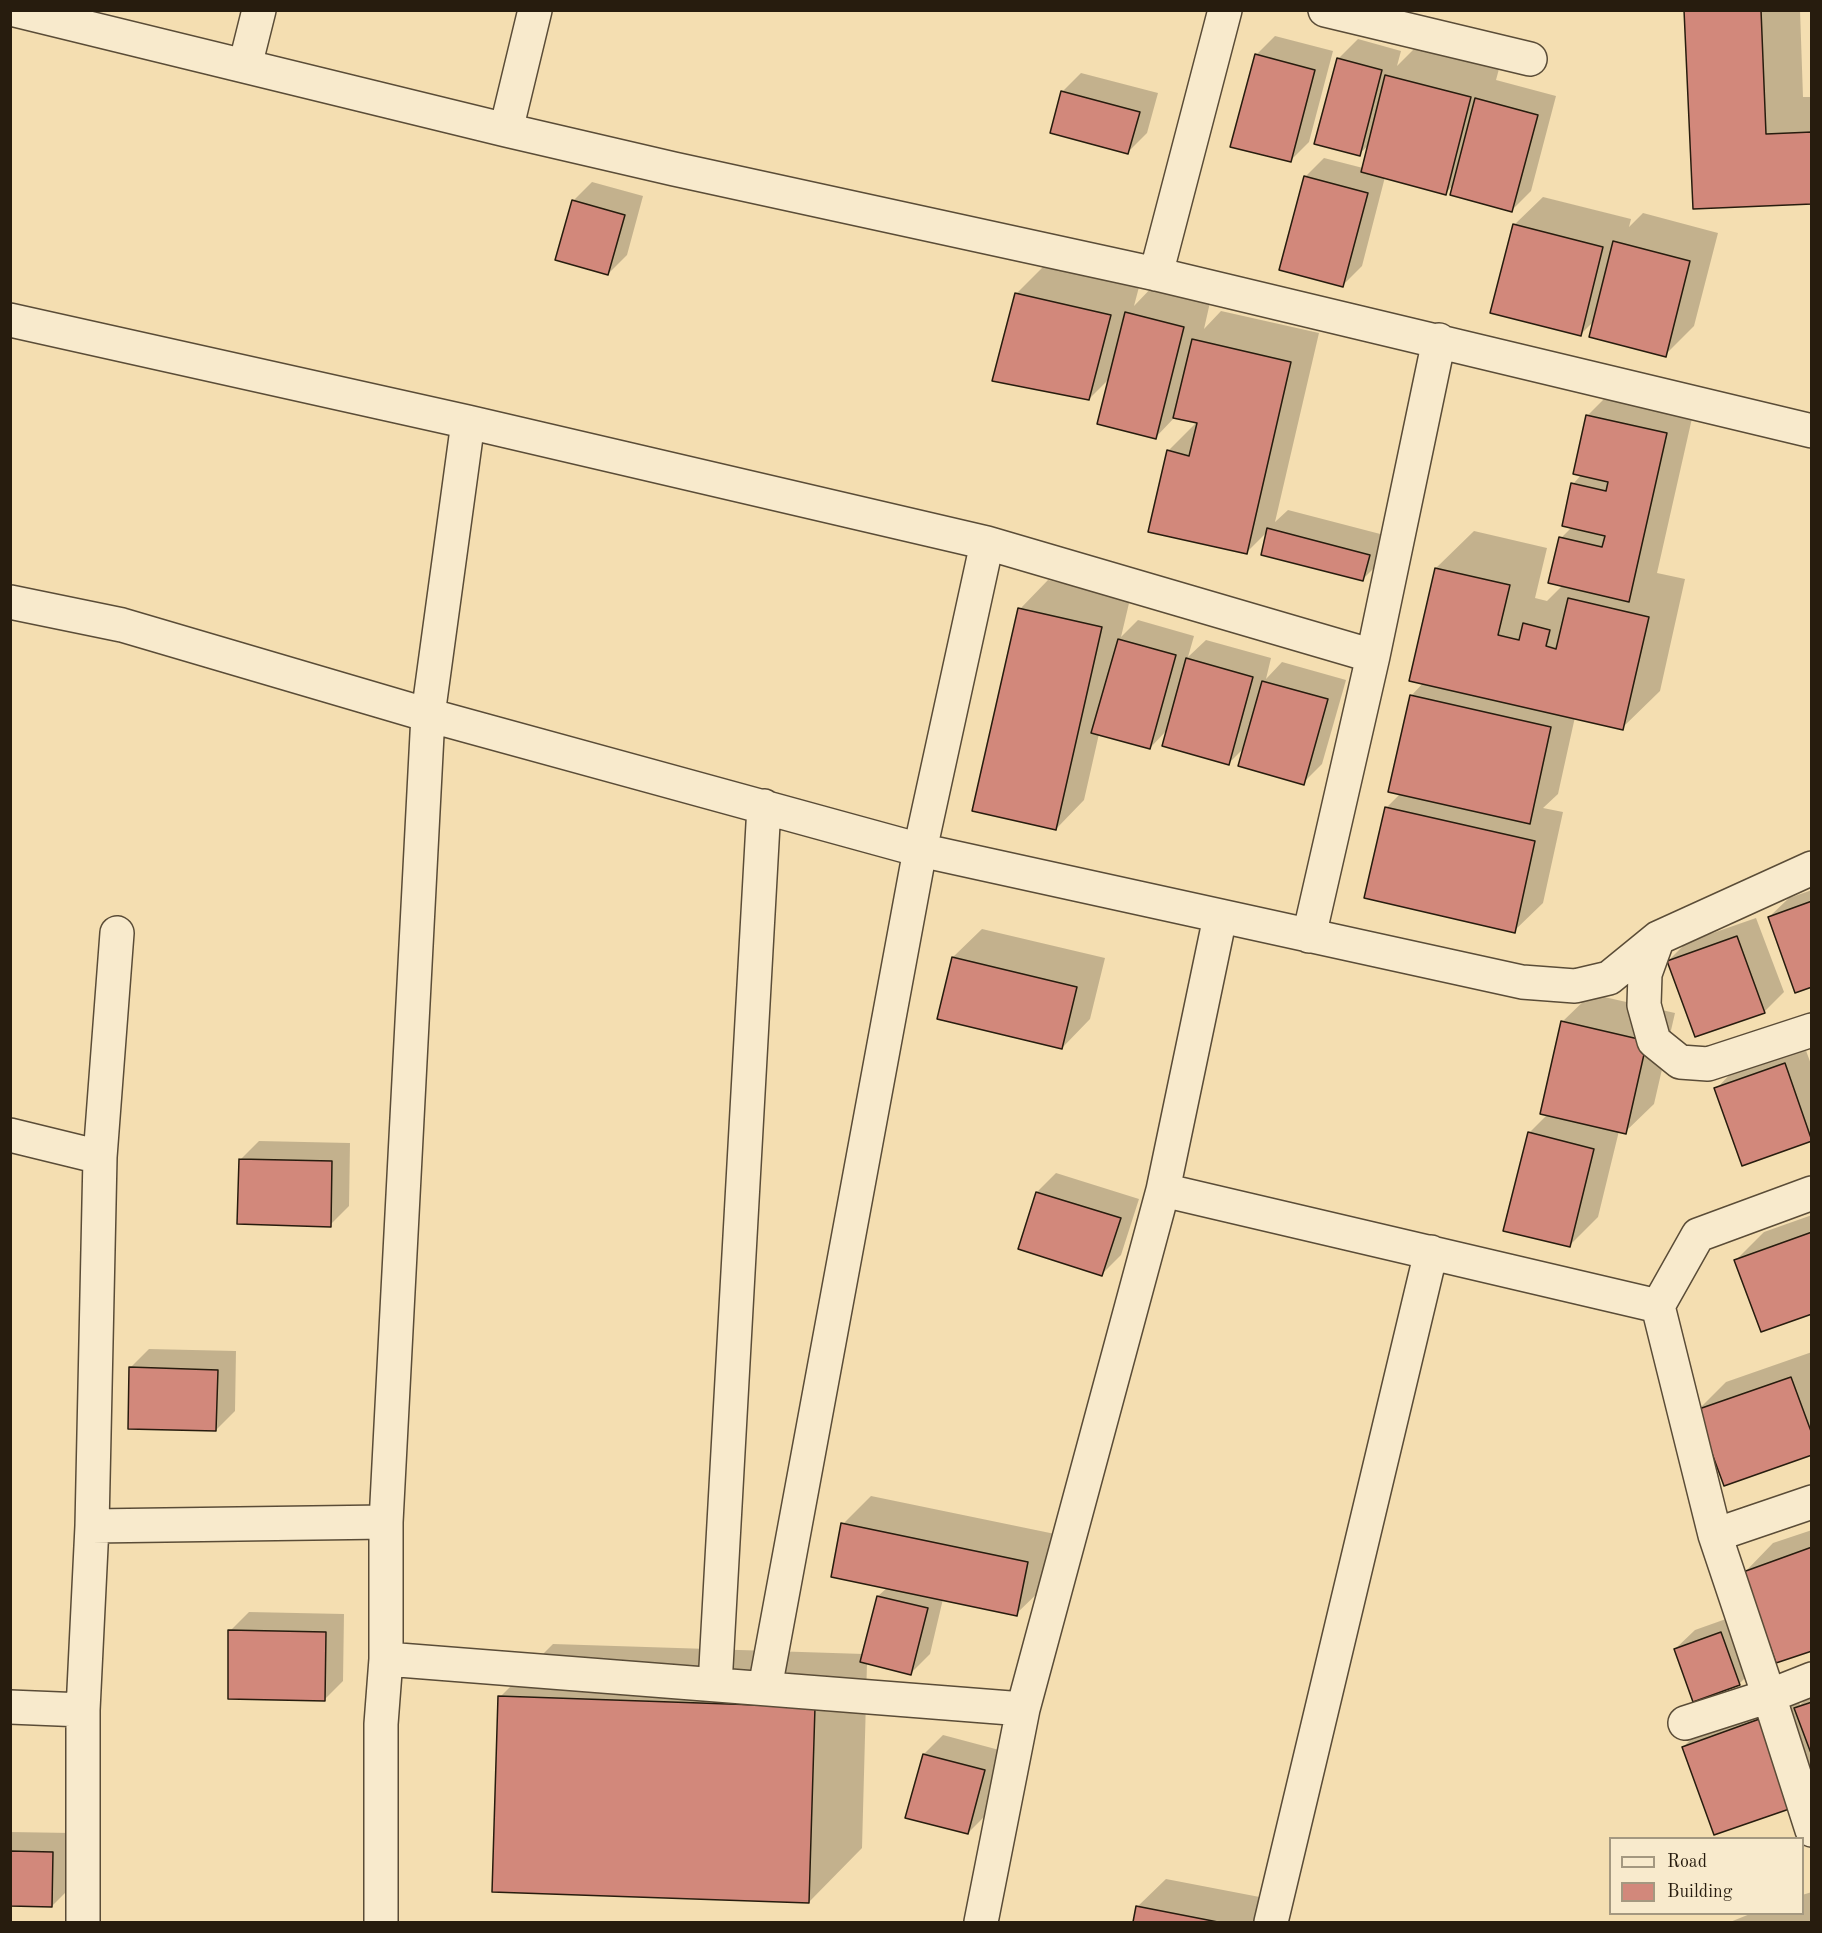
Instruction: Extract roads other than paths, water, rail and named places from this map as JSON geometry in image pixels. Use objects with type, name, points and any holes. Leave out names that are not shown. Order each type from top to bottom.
[{"type":"street","points":[[15,10],[506,130],[686,172],[1156,274],[1812,431]]},
{"type":"street","points":[[244,66],[259,10]]},
{"type":"street","points":[[506,130],[535,10]]},
{"type":"street","points":[[1156,274],[1225,10]]},
{"type":"street","points":[[1325,10],[1530,59]]},
{"type":"street","points":[[10,320],[468,422],[987,543],[1373,656]]},
{"type":"street","points":[[1309,936],[1373,656],[1439,340]]},
{"type":"street","points":[[381,1923],[381,1724],[386,1659],[386,1522],[428,715],[468,422]]},
{"type":"street","points":[[765,1688],[920,850],[987,543]]},
{"type":"street","points":[[10,602],[122,626],[428,715],[920,850],[1522,982],[1575,986],[1609,978],[1658,938],[1812,868]]},
{"type":"street","points":[[715,1685],[764,806]]},
{"type":"street","points":[[981,1923],[1023,1709],[1163,1190],[1220,917]]},
{"type":"street","points":[[83,1923],[83,1710],[92,1526],[100,1157],[117,933]]},
{"type":"street","points":[[1658,938],[1645,974],[1644,1005],[1654,1041],[1680,1062],[1708,1064],[1812,1030]]},
{"type":"street","points":[[10,1135],[100,1157]]},
{"type":"street","points":[[1163,1190],[1658,1306]]},
{"type":"street","points":[[1812,1193],[1698,1234],[1658,1306],[1715,1535],[1812,1830]]},
{"type":"street","points":[[1271,1923],[1431,1252]]},
{"type":"street","points":[[1715,1535],[1812,1502]]},
{"type":"street","points":[[92,1526],[386,1522]]},
{"type":"street","points":[[386,1659],[1023,1709]]},
{"type":"street","points":[[1685,1723],[1769,1696],[1812,1679]]},
{"type":"street","points":[[10,1707],[83,1710]]}]
